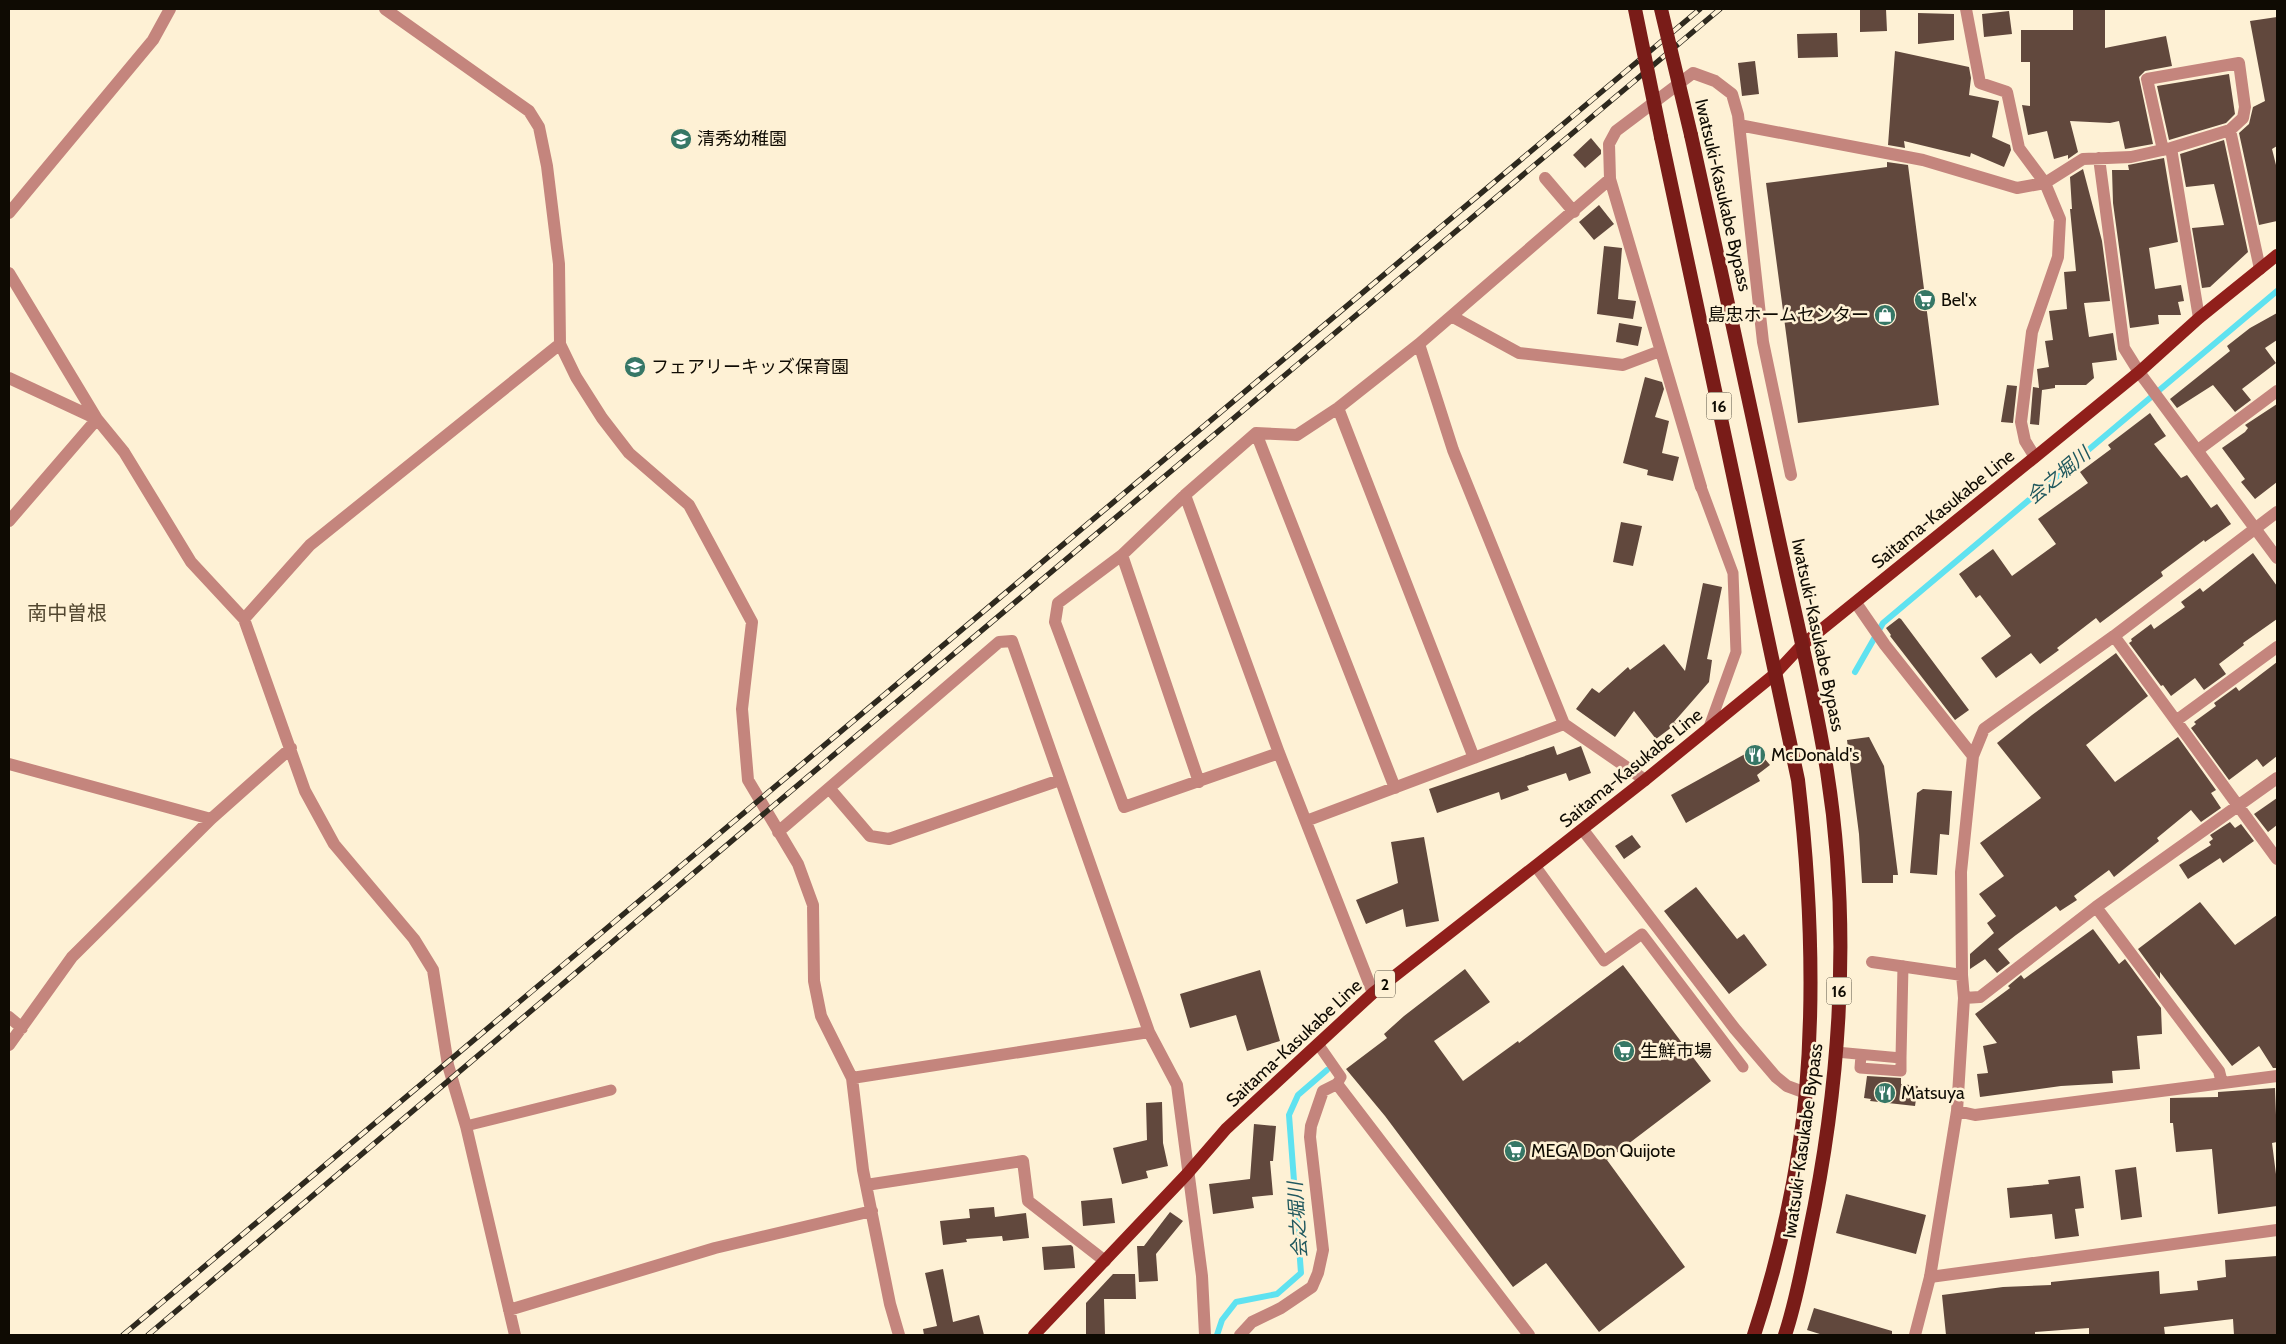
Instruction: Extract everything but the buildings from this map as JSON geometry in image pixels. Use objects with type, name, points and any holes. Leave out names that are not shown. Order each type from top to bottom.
[{"type":"highway","name":"Iwatsuki-Kasukabe Bypass","points":[[1635,9],[1774,674],[1798,780],[1807,858],[1810,1010],[1806,1093],[1791,1190],[1764,1304],[1754,1335]]},
{"type":"highway","name":"Iwatsuki-Kasukabe Bypass","points":[[1661,9],[1740,354],[1827,771],[1836,857],[1840,938],[1839,1010],[1831,1106],[1818,1193],[1793,1310],[1785,1335]]},
{"type":"main road","name":"Saitama-Kasukabe Line","points":[[1034,1335],[1187,1174],[1226,1129],[1373,993],[1645,780],[1774,674],[1801,646],[2139,372],[2199,318],[2277,255]]},
{"type":"street","points":[[9,212],[153,40],[170,9]]},
{"type":"street","points":[[385,9],[530,111],[539,126],[547,166],[559,264],[560,344],[576,377],[602,418],[629,453],[690,505],[752,622],[742,709],[748,780],[798,864],[813,905],[814,981],[821,1016],[852,1078],[866,1185],[890,1304],[899,1335]]},
{"type":"street","points":[[1966,9],[1980,83],[2007,92],[2019,148],[2045,183],[2060,219],[2058,257],[2032,332],[2021,422],[2025,441],[2035,457]]},
{"type":"street","points":[[1739,125],[1923,160],[2017,188],[2045,183],[2083,159],[2131,157],[2167,149],[2230,130],[2243,118],[2245,107],[2239,63],[2148,79],[2167,149],[2199,318]]},
{"type":"street","points":[[1701,487],[1610,179],[1609,144],[1616,131],[1693,74],[1715,81],[1732,94],[1739,125],[1763,342],[1791,475]]},
{"type":"street","points":[[2230,130],[2260,269]]},
{"type":"street","points":[[2099,158],[2124,348],[2149,386],[2277,558]]},
{"type":"street","points":[[1545,178],[1574,212]]},
{"type":"street","points":[[1280,753],[1124,807],[1055,622],[1058,603],[1122,555],[1184,495],[1256,433],[1297,435],[1338,408],[1420,344],[1610,179]]},
{"type":"street","points":[[9,273],[97,419],[124,452],[191,562],[244,619],[305,791],[334,844],[414,939],[433,970],[448,1065],[466,1126],[514,1335]]},
{"type":"street","points":[[1453,316],[1519,354],[1623,365],[1660,351]]},
{"type":"street","points":[[244,619],[310,544],[560,344]]},
{"type":"street","points":[[1420,344],[1452,450],[1564,724],[1645,780]]},
{"type":"street","points":[[9,378],[97,419]]},
{"type":"street","points":[[2198,450],[2277,391]]},
{"type":"street","points":[[1338,408],[1474,758]]},
{"type":"street","points":[[9,520],[97,419]]},
{"type":"street","points":[[1256,433],[1395,788]]},
{"type":"street","points":[[1184,495],[1280,753],[1373,993]]},
{"type":"street","points":[[1915,1335],[1930,1276],[1957,1111],[1964,998],[1961,872],[1973,756],[1984,729],[2114,636],[2277,512]]},
{"type":"street","points":[[1122,555],[1199,782]]},
{"type":"street","points":[[1856,603],[1885,645],[1973,756]]},
{"type":"street","points":[[2114,636],[2277,859]]},
{"type":"street","points":[[778,832],[999,642],[1012,641],[1149,1032],[1177,1086],[1187,1174],[1202,1276],[1205,1335]]},
{"type":"street","points":[[2177,720],[2277,647]]},
{"type":"street","points":[[1306,821],[1564,724]]},
{"type":"street","points":[[9,1046],[72,957],[210,820],[291,748]]},
{"type":"street","points":[[9,764],[210,820]]},
{"type":"street","points":[[1964,998],[1980,997],[2096,907],[2277,778]]},
{"type":"street","points":[[829,788],[870,836],[889,839],[1060,780]]},
{"type":"street","points":[[1583,830],[1735,1029],[1776,1077],[1786,1086],[1806,1093]]},
{"type":"street","points":[[2096,907],[2219,1071],[2222,1083]]},
{"type":"street","points":[[1872,962],[1962,974]]},
{"type":"street","points":[[9,1017],[22,1028]]},
{"type":"street","points":[[852,1078],[1149,1032]]},
{"type":"street","points":[[1957,1111],[1975,1115],[2277,1076]]},
{"type":"street","points":[[1240,1335],[1252,1322],[1281,1308],[1312,1287],[1318,1273],[1323,1250],[1310,1137],[1311,1126],[1323,1091],[1337,1084],[1528,1335]]},
{"type":"street","points":[[866,1185],[1023,1162],[1028,1201],[1105,1261]]},
{"type":"street","points":[[509,1310],[715,1248],[872,1212]]},
{"type":"street","points":[[1930,1276],[2277,1230]]},
{"type":"lane","points":[[1701,487],[1733,573],[1735,622],[1736,652],[1709,727]]},
{"type":"lane","points":[[1536,867],[1604,961],[1642,934],[1722,1042],[1743,1067]]},
{"type":"lane","points":[[1836,1052],[1901,1058],[1903,966]]},
{"type":"lane","points":[[1722,1042],[1735,1029]]},
{"type":"lane","points":[[1318,1044],[1341,1077],[1337,1084]]},
{"type":"lane","points":[[466,1126],[611,1090]]},
{"type":"waterway","name":"会之堀川","points":[[1855,672],[1883,623],[2277,291]]},
{"type":"waterway","name":"会之堀川","points":[[1217,1335],[1222,1320],[1236,1302],[1277,1294],[1301,1273],[1289,1115],[1298,1095],[1327,1070]]},
{"type":"railway","points":[[123,1335],[1700,9]]},
{"type":"railway","points":[[148,1335],[1720,9]]},
{"type":"place","name":"清秀幼稚園","points":[[681,139]]},
{"type":"place","name":"Bel'x","points":[[1925,300]]},
{"type":"place","name":"島忠ホームセンター","points":[[1885,315]]},
{"type":"place","name":"フェアリーキッズ保育園","points":[[635,367]]},
{"type":"place","name":"McDonald's","points":[[1755,755]]},
{"type":"place","name":"生鮮市場","points":[[1624,1051]]},
{"type":"place","name":"Matsuya","points":[[1885,1093]]},
{"type":"place","name":"MEGA Don Quijote","points":[[1515,1151]]},
{"type":"district","name":"南中曽根","points":[[67,613]]}]
